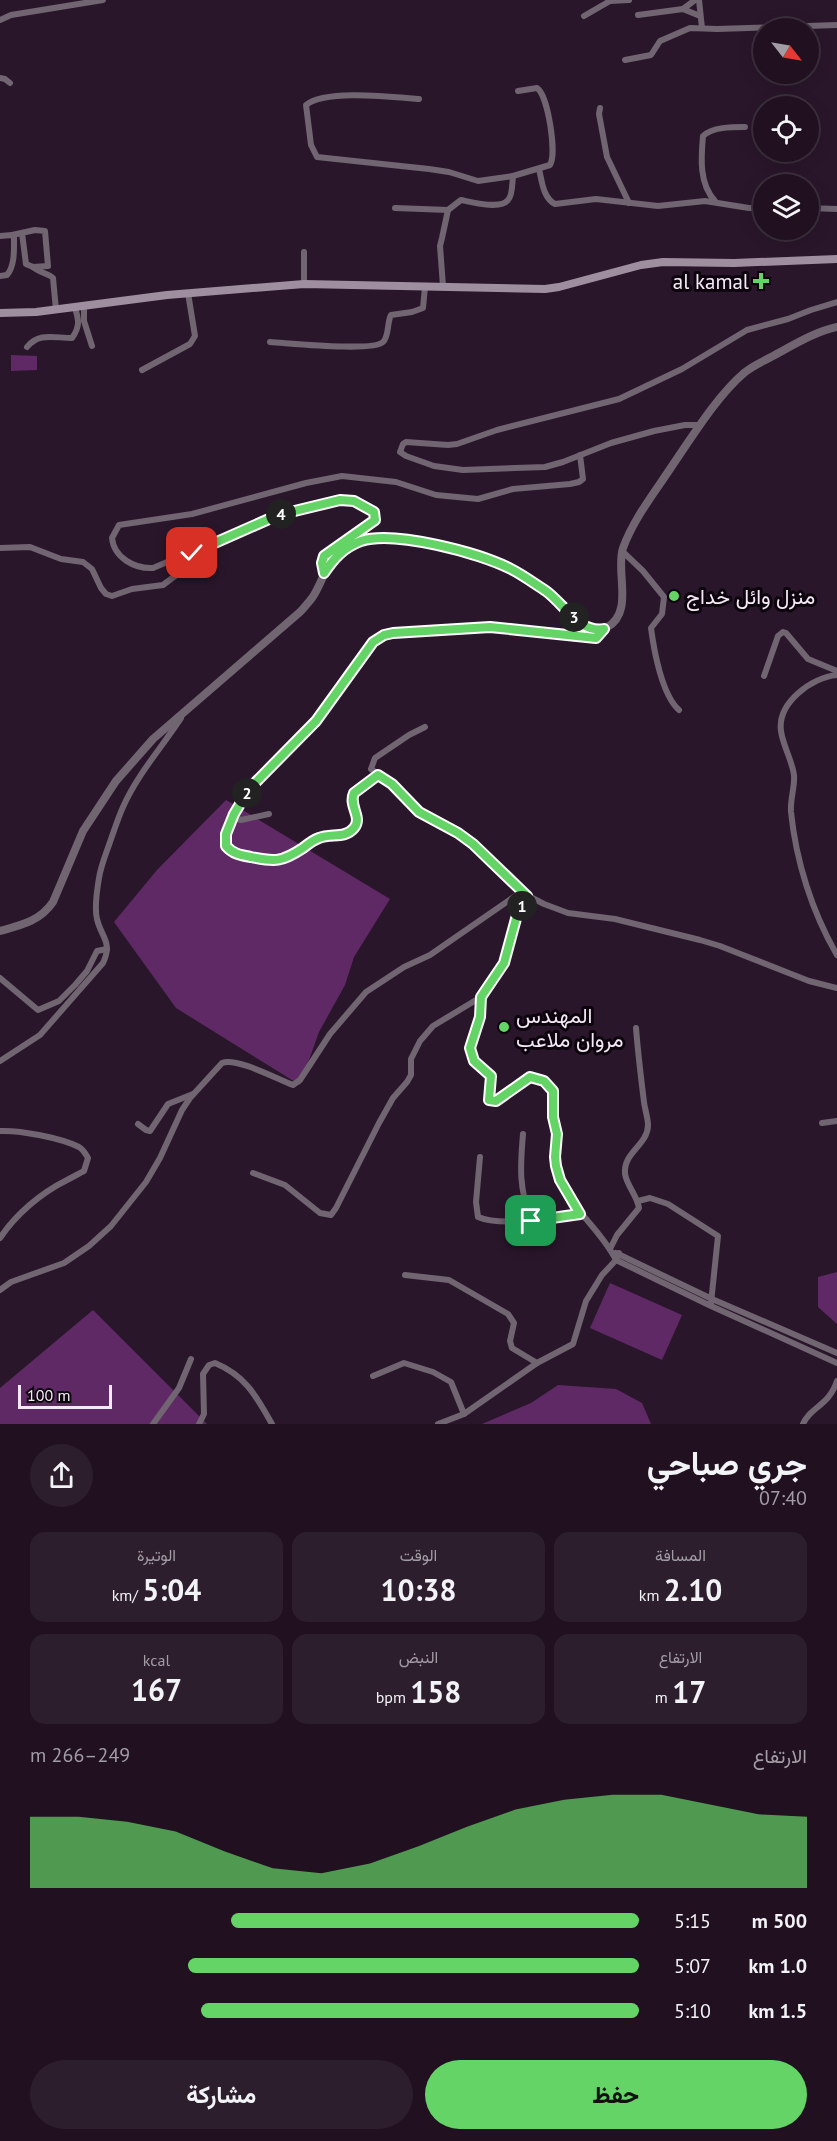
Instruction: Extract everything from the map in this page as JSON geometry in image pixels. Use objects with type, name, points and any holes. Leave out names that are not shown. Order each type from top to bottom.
[{"type":"main road","points":[[0,313],[56,310],[188,293],[304,284],[545,289],[641,265],[663,262],[734,263],[837,259]]},
{"type":"street","points":[[0,20],[11,15],[104,0]]},
{"type":"street","points":[[584,16],[610,1],[629,0]]},
{"type":"street","points":[[638,15],[683,9],[697,0],[702,28]]},
{"type":"street","points":[[683,9],[700,16]]},
{"type":"street","points":[[625,60],[651,55],[660,41],[690,28],[837,25]]},
{"type":"street","points":[[0,78],[10,83]]},
{"type":"street","points":[[419,99],[351,96],[313,100],[306,105],[311,145],[317,157],[429,169],[449,172],[478,181],[513,176],[550,165],[553,157],[549,120],[543,94],[537,88],[518,91]]},
{"type":"street","points":[[600,108],[599,114],[607,157],[628,203]]},
{"type":"street","points":[[715,201],[707,191],[701,163],[703,136],[708,132],[730,127],[745,127]]},
{"type":"street","points":[[539,169],[544,191],[552,203],[596,199],[658,206],[715,201],[753,208]]},
{"type":"street","points":[[395,208],[448,210],[461,200],[496,205],[507,202],[510,198],[513,176]]},
{"type":"street","points":[[819,208],[837,209]]},
{"type":"street","points":[[443,286],[440,246],[448,210]]},
{"type":"street","points":[[0,236],[45,231],[48,266],[33,267]]},
{"type":"street","points":[[22,233],[26,264],[53,278],[56,310]]},
{"type":"street","points":[[0,276],[7,275],[12,269],[14,243],[12,235]]},
{"type":"street","points":[[304,252],[304,284]]},
{"type":"street","points":[[270,342],[361,347],[380,344],[385,338],[391,315],[423,308],[425,287]]},
{"type":"street","points":[[142,370],[190,344],[195,336],[188,293]]},
{"type":"street","points":[[700,425],[685,425],[654,431],[611,443],[545,467],[463,470],[434,466],[400,452],[406,442],[458,444],[535,419],[611,402],[682,369],[747,330],[837,302]]},
{"type":"street","points":[[80,307],[92,346]]},
{"type":"street","points":[[27,347],[33,340],[44,336],[72,338],[78,330],[80,307]]},
{"type":"street","points":[[378,775],[354,793],[352,805],[357,820],[356,825],[348,834],[320,837],[282,860],[267,861],[238,855],[226,846],[225,838],[249,789],[316,721],[378,638],[403,632],[490,627],[596,638],[618,616],[622,604],[622,551],[639,516],[700,425],[736,380],[747,370],[805,339],[837,327]]},
{"type":"street","points":[[324,573],[322,563],[324,556],[372,524],[376,515],[371,509],[345,499],[278,515],[153,568],[136,567],[121,556],[113,543],[113,534],[119,525],[199,513],[306,483],[342,476],[396,482],[436,495],[478,499],[513,489],[570,484],[583,479],[580,455]]},
{"type":"street","points":[[0,931],[37,919],[46,912],[53,902],[83,831],[116,781],[153,739],[300,612],[312,597],[324,573],[338,553],[363,540],[400,539],[486,559],[512,570],[547,592],[588,628],[597,631],[604,629]]},
{"type":"street","points":[[0,548],[30,547],[61,559],[83,562],[92,569],[106,594],[112,596],[132,589],[163,585],[175,576],[192,553]]},
{"type":"street","points":[[622,551],[643,571],[664,597],[662,614],[651,628],[663,679],[672,704],[679,710]]},
{"type":"street","points":[[764,676],[778,636],[783,632],[808,659],[837,673]]},
{"type":"street","points":[[837,673],[807,685],[790,703],[781,725],[781,733],[794,774],[791,809],[797,849],[810,897],[837,955]]},
{"type":"street","points":[[0,1061],[40,1035],[103,963],[106,949],[103,932],[97,920],[99,875],[103,861],[123,806],[139,778],[181,717]]},
{"type":"street","points":[[425,727],[375,758],[371,769],[392,784],[419,812],[458,833],[473,844],[524,894],[568,913],[615,919],[710,943],[796,976],[837,988]]},
{"type":"street","points":[[234,818],[241,820],[269,814]]},
{"type":"street","points":[[253,1173],[285,1185],[320,1213],[331,1215],[393,1098],[407,1083],[411,1075],[411,1059],[420,1041],[433,1026],[481,997],[504,963],[524,894]]},
{"type":"street","points":[[0,1290],[11,1282],[64,1263],[89,1246],[122,1215],[151,1174],[182,1110],[222,1063],[228,1061],[293,1085],[300,1080],[330,1034],[366,992],[390,976],[430,955],[524,894]]},
{"type":"street","points":[[0,978],[38,1010],[59,1000],[87,970],[97,951],[106,949]]},
{"type":"street","points":[[481,997],[480,1017],[470,1048],[474,1061],[491,1076],[489,1100],[496,1101],[530,1077],[539,1078],[550,1087],[553,1091],[553,1117],[557,1134],[555,1157],[560,1180],[580,1214],[614,1251],[711,1303],[837,1363]]},
{"type":"street","points":[[616,1260],[614,1251],[617,1235],[639,1208],[625,1172],[631,1152],[645,1138],[649,1124],[644,1105],[636,1028]]},
{"type":"street","points":[[138,1124],[150,1131],[168,1104],[194,1094]]},
{"type":"street","points":[[822,1123],[837,1121]]},
{"type":"street","points":[[0,1131],[37,1135],[72,1145],[84,1151],[88,1158],[84,1171],[66,1180],[21,1212],[0,1238]]},
{"type":"street","points":[[523,1134],[521,1184],[531,1221]]},
{"type":"street","points":[[480,1157],[476,1202],[478,1217],[531,1221],[580,1214]]},
{"type":"street","points":[[638,1201],[650,1198],[668,1204],[718,1236],[711,1303]]},
{"type":"street","points":[[616,1260],[657,1281],[837,1353]]},
{"type":"street","points":[[438,1424],[464,1414],[537,1363],[573,1344],[586,1300],[602,1275],[616,1260]]},
{"type":"street","points":[[657,1281],[660,1274]]},
{"type":"street","points":[[405,1275],[449,1280],[508,1314],[514,1323],[510,1341],[512,1348],[537,1363]]},
{"type":"street","points":[[153,1424],[179,1388],[191,1359]]},
{"type":"street","points":[[199,1424],[204,1414],[202,1374],[209,1365],[215,1363],[231,1370],[243,1379],[259,1400],[272,1424]]},
{"type":"street","points":[[373,1376],[404,1363],[433,1372],[451,1382],[464,1414]]},
{"type":"street","points":[[803,1424],[808,1416],[830,1396],[837,1381]]},
{"type":"shaded area","points":[[11,355],[37,356],[37,370],[11,371]]},
{"type":"shaded area","points":[[226,800],[390,899],[354,957],[345,985],[319,1032],[300,1085],[176,1008],[114,922],[157,870]]},
{"type":"shaded area","points":[[837,1272],[837,1324],[818,1307],[818,1277]]},
{"type":"shaded area","points":[[610,1283],[682,1315],[662,1360],[590,1328]]},
{"type":"shaded area","points":[[93,1310],[207,1424],[0,1424],[0,1388]]},
{"type":"shaded area","points":[[558,1385],[616,1389],[642,1403],[651,1424],[482,1424],[531,1403]]},
{"type":"place","name":"al kamal","points":[[761,281]]},
{"type":"place","name":"منزل وائل خداج","points":[[674,596]]},
{"type":"place","name":"المهندس مروان ملاعب","points":[[504,1027]]},
{"type":"route","points":[[192,553],[278,515],[345,499],[364,505],[374,512],[375,520],[324,556],[322,563],[324,573],[338,553],[363,540],[400,539],[429,544],[486,559],[512,570],[547,592],[588,628],[597,631],[604,629],[596,638],[490,627],[403,632],[378,638],[316,721],[249,789],[234,814],[225,838],[226,846],[238,855],[274,861],[291,856],[320,837],[348,834],[356,825],[357,820],[352,805],[354,793],[378,775],[392,784],[419,812],[458,833],[473,844],[527,896],[517,915],[504,963],[481,997],[480,1017],[470,1048],[474,1061],[491,1076],[489,1100],[496,1101],[530,1077],[544,1081],[553,1091],[552,1108],[557,1134],[556,1166],[567,1194],[580,1214],[531,1221]]}]
